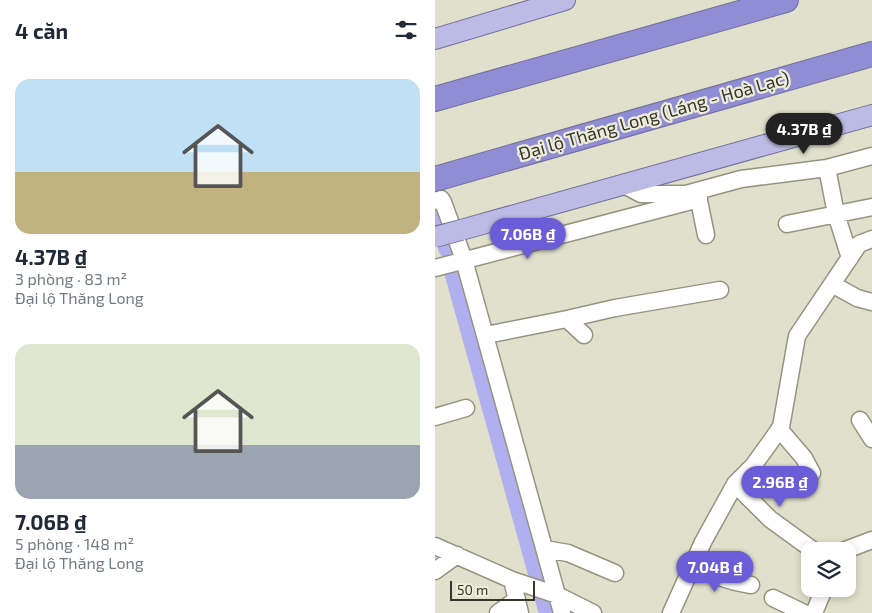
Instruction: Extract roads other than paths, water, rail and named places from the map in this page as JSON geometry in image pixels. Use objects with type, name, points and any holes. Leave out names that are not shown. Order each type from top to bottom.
[{"type":"highway","points":[[435,99],[787,0]]},
{"type":"highway","name":"Đại lộ Thăng Long (Láng - Hoà Lạc)","points":[[438,189],[872,54]]},
{"type":"main road","points":[[435,39],[565,0]]},
{"type":"main road","points":[[435,237],[872,116]]},
{"type":"street","points":[[435,268],[583,229],[698,195],[741,179],[827,168],[872,156]]},
{"type":"street","points":[[827,168],[836,214],[850,258]]},
{"type":"street","points":[[624,185],[641,194],[698,195]]},
{"type":"street","points":[[438,189],[464,260],[486,335],[562,613]]},
{"type":"street","points":[[698,195],[706,235]]},
{"type":"street","points":[[787,224],[872,206]]},
{"type":"street","points":[[671,613],[693,562],[735,484],[753,466],[779,428],[785,408],[797,336],[859,244],[872,239]]},
{"type":"street","points":[[832,284],[857,298],[872,302]]},
{"type":"street","points":[[486,335],[615,308],[720,290]]},
{"type":"street","points":[[567,319],[584,335]]},
{"type":"street","points":[[435,417],[466,408]]},
{"type":"street","points":[[860,420],[872,439]]},
{"type":"street","points":[[779,428],[803,458],[812,474]]},
{"type":"street","points":[[735,484],[770,519],[802,542]]},
{"type":"street","points":[[856,546],[872,540]]},
{"type":"street","points":[[435,546],[512,580],[557,595],[593,613]]},
{"type":"street","points":[[545,549],[568,553],[615,573]]},
{"type":"street","points":[[435,571],[457,555]]},
{"type":"street","points":[[693,562],[713,575],[730,582],[751,585]]},
{"type":"street","points":[[498,613],[519,606],[512,580]]},
{"type":"street","points":[[814,613],[821,597]]},
{"type":"street","points":[[773,598],[804,613]]},
{"type":"waterway","points":[[435,200],[448,248]]},
{"type":"waterway","points":[[453,268],[549,613]]}]
